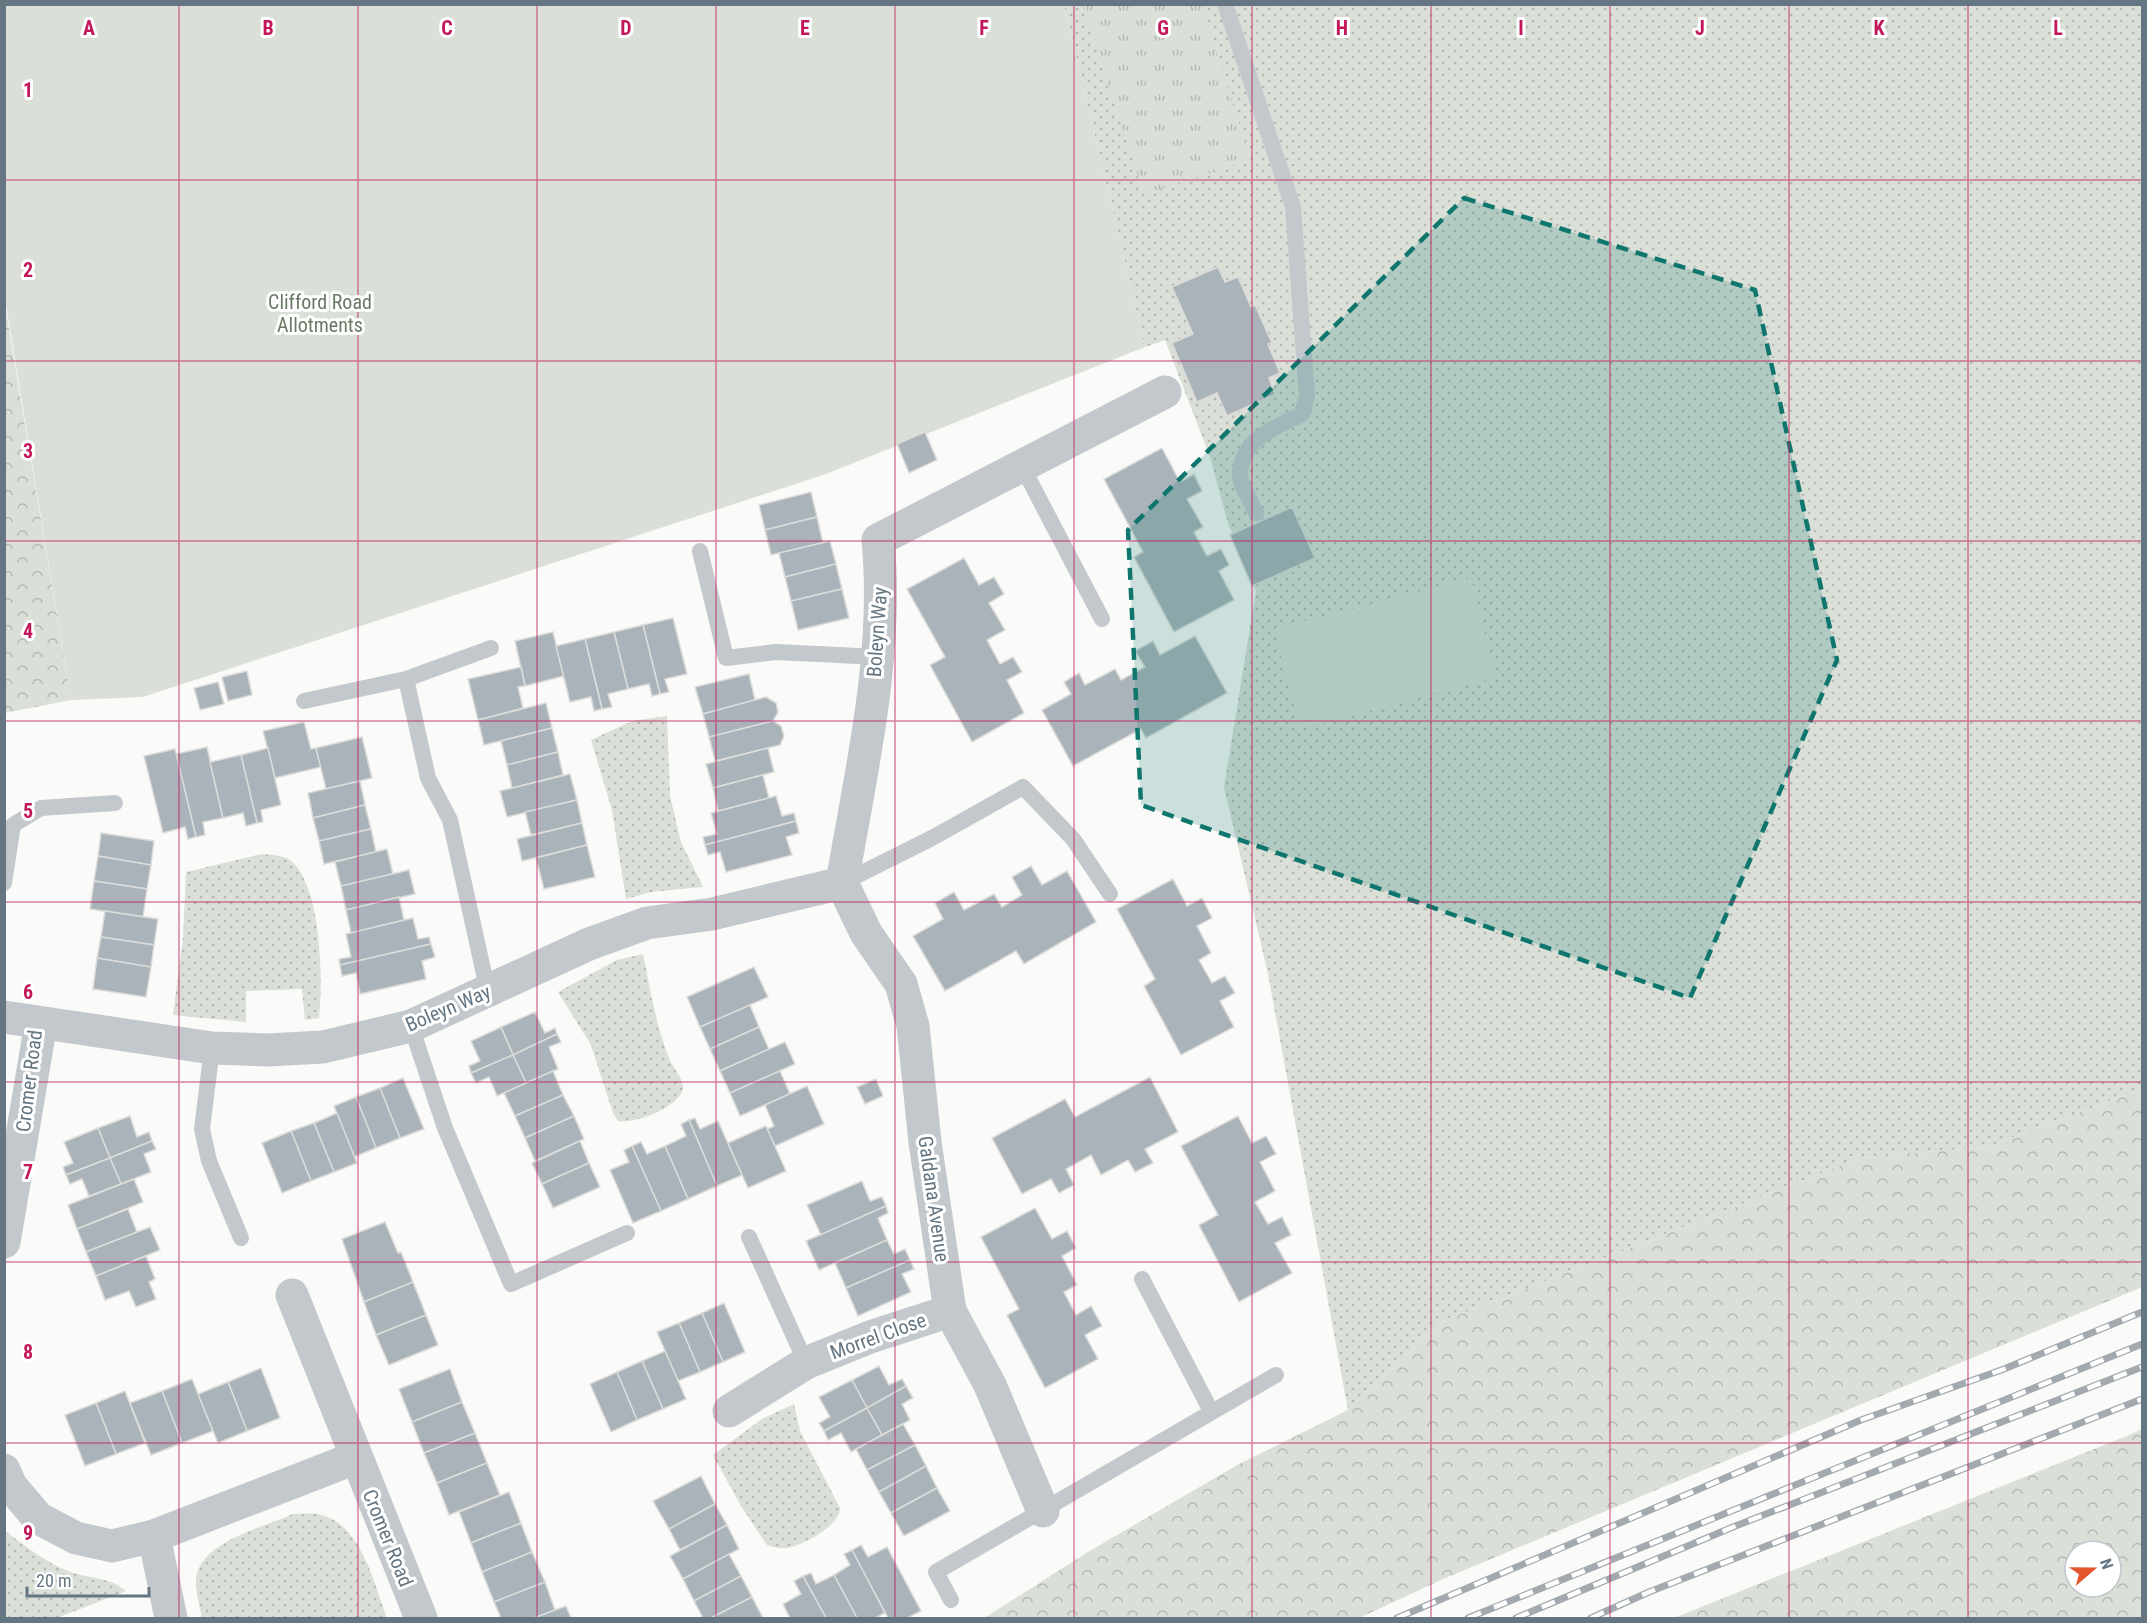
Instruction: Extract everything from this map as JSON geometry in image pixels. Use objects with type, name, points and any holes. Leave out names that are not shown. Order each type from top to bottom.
[{"type":"street","name":"Boleyn Way","points":[[41,1023],[212,1048],[268,1050],[323,1047],[411,1026],[589,944],[647,923],[712,914],[842,883],[878,657],[881,572],[878,540],[1165,392]]},
{"type":"street","name":"Galdana Avenue","points":[[842,883],[867,933],[901,984],[913,1026],[925,1142],[950,1311],[990,1385],[1043,1511]]},
{"type":"street","name":"Cromer Road","points":[[4,1017],[41,1023],[4,1242]]},
{"type":"street","name":"Cromer Road","points":[[292,1295],[355,1458],[421,1618]]},
{"type":"street","name":"Morrel Close","points":[[729,1411],[806,1363],[870,1336],[950,1311]]},
{"type":"street","points":[[4,1470],[10,1486],[38,1518],[76,1538],[112,1546],[154,1536],[355,1458]]},
{"type":"street","points":[[154,1536],[171,1618]]},
{"type":"lane","points":[[1225,4],[1293,207],[1307,396],[1302,414],[1260,435],[1246,453],[1240,475],[1257,513]]},
{"type":"lane","points":[[1022,466],[1101,619]]},
{"type":"lane","points":[[700,551],[726,658],[776,652],[878,657]]},
{"type":"lane","points":[[304,701],[406,679],[491,648]]},
{"type":"lane","points":[[406,679],[428,778],[450,820],[488,992]]},
{"type":"lane","name":"Boleyn Way","points":[[842,883],[932,838],[1023,787],[1072,839],[1110,894]]},
{"type":"lane","points":[[4,883],[13,825],[41,808],[115,802]]},
{"type":"lane","points":[[411,1026],[445,1128],[511,1284],[627,1233]]},
{"type":"lane","points":[[212,1048],[202,1130],[209,1161],[241,1238]]},
{"type":"lane","name":"Morrel Close","points":[[749,1237],[806,1363]]},
{"type":"lane","points":[[1142,1279],[1210,1411]]},
{"type":"lane","points":[[951,1600],[936,1572],[1210,1411],[1276,1375]]},
{"type":"highlighted area","points":[[1464,198],[1755,290],[1837,660],[1690,998],[1141,805],[1128,530]]},
{"type":"green space","name":"Clifford Road Allotments","points":[[4,5],[1064,5],[1145,347],[826,474],[143,697],[71,700],[5,299]]},
{"type":"green space","points":[[1064,5],[2142,5],[2142,1089],[1987,1147],[1863,1157],[1443,1321],[1348,1410],[1268,974],[1224,787],[1256,591],[1228,523],[1210,457],[1165,340],[1145,347]]},
{"type":"green space","points":[[1083,5],[1201,5],[1251,160],[1144,194]]},
{"type":"green space","points":[[4,299],[71,700],[5,713],[4,713]]},
{"type":"green space","points":[[1471,578],[1496,678],[1300,729],[1274,629]]},
{"type":"green space","points":[[667,716],[670,796],[681,842],[703,887],[651,892],[626,899],[612,810],[591,740],[632,721]]},
{"type":"green space","points":[[262,854],[280,856],[290,860],[301,872],[309,890],[320,958],[319,1018],[305,1020],[302,989],[246,991],[246,1022],[173,1015],[183,939],[186,872]]},
{"type":"green space","points":[[643,954],[660,1033],[683,1087],[675,1101],[656,1113],[634,1120],[618,1121],[613,1113],[591,1045],[558,992],[617,960]]},
{"type":"green space","points":[[2142,1089],[2142,1287],[1443,1579],[1359,1618],[984,1618],[1088,1552],[1239,1464],[1348,1410],[1443,1321],[1863,1157],[1987,1147]]},
{"type":"green space","points":[[794,1404],[800,1431],[840,1508],[839,1514],[830,1526],[816,1536],[801,1544],[781,1548],[767,1545],[741,1506],[713,1455],[762,1419]]},
{"type":"green space","points":[[2142,1429],[2142,1618],[1674,1618],[2134,1433]]},
{"type":"green space","points":[[293,1514],[317,1514],[332,1519],[345,1528],[364,1556],[387,1618],[202,1618],[196,1582],[199,1568],[207,1557],[233,1538]]},
{"type":"green space","points":[[4,1530],[59,1567],[112,1583],[126,1591],[57,1618],[5,1618]]},
{"type":"building","points":[[1218,267],[1225,282],[1238,277],[1251,307],[1255,305],[1272,343],[1268,344],[1280,373],[1269,378],[1275,394],[1227,416],[1217,393],[1197,402],[1172,343],[1193,334],[1172,287]]},
{"type":"building","points":[[925,432],[937,460],[909,473],[897,444]]},
{"type":"building","points":[[1162,448],[1180,482],[1194,474],[1202,491],[1187,499],[1203,527],[1194,532],[1207,556],[1221,549],[1229,565],[1219,571],[1234,600],[1174,632],[1134,557],[1143,552],[1104,479]]},
{"type":"building","points":[[811,492],[817,517],[765,530],[759,505]]},
{"type":"building","points":[[1292,507],[1315,558],[1252,586],[1230,535]]},
{"type":"building","points":[[817,517],[823,543],[771,555],[765,530]]},
{"type":"building","points":[[830,541],[836,564],[785,577],[779,553]]},
{"type":"building","points":[[964,558],[979,585],[994,577],[1004,594],[989,603],[1005,630],[987,640],[1000,664],[1013,657],[1022,672],[1007,680],[1024,713],[972,742],[930,665],[945,657],[907,589]]},
{"type":"building","points":[[836,564],[842,589],[791,601],[785,577]]},
{"type":"building","points":[[842,589],[849,618],[798,630],[791,601]]},
{"type":"building","points":[[673,618],[687,674],[665,679],[669,692],[660,694],[643,625]]},
{"type":"building","points":[[643,625],[660,694],[652,696],[649,684],[628,689],[614,632]]},
{"type":"building","points":[[553,632],[564,676],[525,686],[515,641]]},
{"type":"building","points":[[614,632],[628,689],[608,694],[612,707],[602,709],[585,639]]},
{"type":"building","points":[[1195,636],[1227,693],[1146,738],[1141,729],[1073,766],[1042,710],[1071,694],[1064,682],[1079,673],[1085,685],[1115,669],[1121,680],[1145,667],[1135,651],[1153,641],[1160,655]]},
{"type":"building","points":[[585,639],[602,709],[594,711],[591,697],[570,702],[556,646]]},
{"type":"building","points":[[521,667],[525,686],[518,687],[523,708],[478,720],[468,679]]},
{"type":"building","points":[[247,671],[252,695],[228,701],[222,677]]},
{"type":"building","points":[[749,674],[755,700],[703,714],[695,687]]},
{"type":"building","points":[[218,682],[224,704],[200,710],[194,688]]},
{"type":"building","points":[[766,697],[776,703],[778,712],[773,721],[709,737],[703,714]]},
{"type":"building","points":[[546,703],[552,728],[484,745],[478,720]]},
{"type":"building","points":[[773,721],[781,726],[784,736],[780,745],[715,761],[709,737]]},
{"type":"building","points":[[304,722],[311,749],[316,748],[321,767],[275,778],[263,731]]},
{"type":"building","points":[[552,728],[558,752],[507,765],[501,741]]},
{"type":"building","points":[[362,737],[372,778],[326,789],[316,748]]},
{"type":"building","points":[[207,747],[223,818],[203,822],[205,835],[196,837],[176,754]]},
{"type":"building","points":[[268,748],[281,805],[261,810],[263,822],[257,823],[241,755]]},
{"type":"building","points":[[768,748],[774,772],[713,788],[706,764]]},
{"type":"building","points":[[175,749],[196,837],[188,839],[185,827],[163,833],[144,756]]},
{"type":"building","points":[[558,752],[563,775],[512,788],[507,765]]},
{"type":"building","points":[[241,755],[257,823],[246,826],[243,813],[223,818],[210,762]]},
{"type":"building","points":[[570,774],[577,800],[507,817],[500,791]]},
{"type":"building","points":[[763,775],[769,798],[718,811],[713,788]]},
{"type":"building","points":[[360,781],[365,805],[313,818],[308,793]]},
{"type":"building","points":[[776,796],[782,816],[794,813],[796,821],[705,845],[703,837],[717,834],[711,813]]},
{"type":"building","points":[[577,800],[582,823],[531,835],[525,812]]},
{"type":"building","points":[[365,805],[371,829],[319,841],[313,818]]},
{"type":"building","points":[[796,821],[799,833],[786,837],[792,855],[726,872],[720,852],[708,855],[705,845]]},
{"type":"building","points":[[582,823],[587,845],[522,861],[517,839]]},
{"type":"building","points":[[371,829],[376,852],[324,864],[319,841]]},
{"type":"building","points":[[101,833],[154,841],[151,865],[98,856]]},
{"type":"building","points":[[587,845],[595,877],[544,889],[536,858]]},
{"type":"building","points":[[387,849],[393,874],[341,886],[335,862]]},
{"type":"building","points":[[98,856],[151,865],[147,889],[94,881]]},
{"type":"building","points":[[1031,866],[1042,885],[1067,871],[1096,922],[1024,964],[1016,951],[945,991],[913,936],[943,919],[935,903],[954,892],[964,910],[994,894],[1002,907],[1022,895],[1012,877]]},
{"type":"building","points":[[409,870],[415,894],[346,910],[341,886]]},
{"type":"building","points":[[1173,879],[1187,906],[1202,898],[1212,918],[1197,926],[1211,953],[1199,960],[1212,983],[1225,976],[1235,993],[1220,1001],[1234,1027],[1181,1055],[1144,986],[1155,979],[1117,909]]},
{"type":"building","points":[[94,881],[147,889],[143,917],[90,909]]},
{"type":"building","points":[[399,897],[404,920],[351,933],[346,910]]},
{"type":"building","points":[[105,911],[158,919],[154,945],[101,937]]},
{"type":"building","points":[[413,918],[418,939],[429,937],[431,944],[340,965],[339,959],[351,957],[346,934]]},
{"type":"building","points":[[101,937],[154,945],[151,967],[97,958]]},
{"type":"building","points":[[431,944],[435,957],[422,961],[426,979],[360,994],[356,973],[342,976],[340,965]]},
{"type":"building","points":[[97,958],[151,967],[146,997],[93,989]]},
{"type":"building","points":[[754,967],[768,997],[700,1027],[687,997]]},
{"type":"building","points":[[750,1005],[759,1027],[710,1049],[700,1027]]},
{"type":"building","points":[[535,1012],[545,1033],[555,1028],[557,1034],[513,1055],[501,1027]]},
{"type":"building","points":[[501,1027],[513,1055],[471,1073],[469,1066],[480,1061],[471,1041]]},
{"type":"building","points":[[759,1027],[769,1049],[720,1071],[710,1049]]},
{"type":"building","points":[[557,1034],[561,1042],[549,1047],[558,1069],[526,1083],[513,1055]]},
{"type":"building","points":[[785,1042],[795,1064],[730,1093],[720,1071]]},
{"type":"building","points":[[513,1055],[526,1083],[497,1096],[489,1077],[476,1083],[471,1073]]},
{"type":"building","points":[[553,1071],[563,1095],[515,1116],[504,1093]]},
{"type":"building","points":[[780,1071],[790,1094],[740,1116],[730,1093]]},
{"type":"building","points":[[1150,1077],[1178,1132],[1145,1149],[1153,1163],[1135,1172],[1128,1160],[1101,1175],[1091,1155],[1066,1169],[1074,1185],[1059,1193],[1051,1179],[1022,1194],[992,1138],[1065,1099],[1075,1117]]},
{"type":"building","points":[[403,1078],[424,1129],[400,1138],[380,1088]]},
{"type":"building","points":[[876,1079],[883,1096],[865,1104],[857,1087]]},
{"type":"building","points":[[807,1086],[824,1124],[775,1146],[767,1129],[774,1126],[765,1105]]},
{"type":"building","points":[[380,1088],[400,1138],[376,1148],[356,1097]]},
{"type":"building","points":[[563,1095],[574,1116],[525,1138],[515,1116]]},
{"type":"building","points":[[356,1097],[376,1148],[354,1157],[334,1106]]},
{"type":"building","points":[[337,1113],[357,1163],[334,1172],[314,1123]]},
{"type":"building","points":[[130,1116],[137,1137],[149,1132],[152,1141],[110,1158],[98,1128]]},
{"type":"building","points":[[574,1116],[584,1139],[535,1161],[525,1138]]},
{"type":"building","points":[[1238,1116],[1252,1143],[1266,1136],[1276,1154],[1260,1162],[1275,1191],[1255,1202],[1268,1224],[1282,1217],[1291,1235],[1275,1243],[1292,1273],[1239,1302],[1199,1225],[1218,1215],[1181,1146]]},
{"type":"building","points":[[695,1118],[700,1129],[718,1121],[742,1175],[717,1186],[689,1120]]},
{"type":"building","points":[[689,1120],[717,1186],[688,1199],[665,1146],[686,1136],[681,1124]]},
{"type":"building","points":[[314,1123],[334,1172],[311,1181],[291,1131]]},
{"type":"building","points":[[766,1126],[786,1171],[748,1188],[728,1143]]},
{"type":"building","points":[[98,1128],[110,1158],[66,1175],[63,1167],[73,1163],[64,1142]]},
{"type":"building","points":[[291,1131],[311,1181],[282,1193],[262,1143]]},
{"type":"building","points":[[152,1141],[156,1149],[144,1154],[151,1172],[121,1184],[110,1158]]},
{"type":"building","points":[[580,1141],[589,1163],[542,1184],[532,1163]]},
{"type":"building","points":[[641,1142],[647,1154],[665,1146],[688,1199],[661,1211],[632,1146]]},
{"type":"building","points":[[632,1146],[661,1211],[633,1223],[610,1170],[629,1162],[624,1150]]},
{"type":"building","points":[[110,1158],[121,1184],[89,1196],[82,1179],[70,1184],[66,1175]]},
{"type":"building","points":[[589,1163],[600,1187],[553,1208],[542,1184]]},
{"type":"building","points":[[134,1179],[143,1202],[77,1229],[68,1205]]},
{"type":"building","points":[[862,1181],[870,1201],[882,1197],[886,1206],[821,1235],[807,1205]]},
{"type":"building","points":[[886,1206],[888,1213],[878,1218],[887,1240],[819,1270],[806,1241]]},
{"type":"building","points":[[1035,1208],[1052,1239],[1067,1231],[1076,1248],[1062,1256],[1077,1285],[1064,1292],[1076,1315],[1091,1306],[1102,1326],[1085,1335],[1098,1359],[1045,1388],[1007,1315],[1019,1309],[981,1237]]},
{"type":"building","points":[[128,1209],[137,1232],[86,1252],[77,1229]]},
{"type":"building","points":[[385,1222],[398,1253],[401,1252],[413,1282],[364,1302],[342,1239]]},
{"type":"building","points":[[150,1227],[160,1250],[96,1276],[86,1252]]},
{"type":"building","points":[[887,1240],[894,1254],[905,1249],[910,1260],[846,1288],[835,1263]]},
{"type":"building","points":[[146,1256],[155,1279],[149,1282],[156,1299],[136,1307],[129,1291],[105,1300],[96,1276]]},
{"type":"building","points":[[910,1260],[914,1269],[902,1274],[911,1292],[858,1316],[846,1288]]},
{"type":"building","points":[[413,1282],[426,1315],[376,1335],[364,1302]]},
{"type":"building","points":[[724,1303],[745,1352],[723,1362],[702,1313]]},
{"type":"building","points":[[702,1313],[723,1362],[700,1372],[679,1323]]},
{"type":"building","points":[[426,1315],[438,1345],[389,1365],[376,1335]]},
{"type":"building","points":[[679,1323],[700,1372],[678,1381],[657,1332]]},
{"type":"building","points":[[665,1351],[686,1399],[663,1409],[642,1361]]},
{"type":"building","points":[[642,1361],[663,1409],[637,1420],[617,1372]]},
{"type":"building","points":[[879,1366],[889,1385],[902,1379],[906,1386],[867,1408],[852,1380]]},
{"type":"building","points":[[261,1368],[280,1418],[247,1431],[228,1382]]},
{"type":"building","points":[[450,1369],[462,1402],[412,1422],[399,1389]]},
{"type":"building","points":[[617,1372],[637,1420],[611,1432],[590,1384]]},
{"type":"building","points":[[192,1379],[213,1431],[182,1443],[162,1391]]},
{"type":"building","points":[[852,1380],[867,1408],[824,1431],[819,1423],[830,1417],[819,1397]]},
{"type":"building","points":[[228,1382],[247,1431],[218,1443],[198,1394]]},
{"type":"building","points":[[906,1386],[913,1398],[902,1404],[910,1420],[882,1435],[867,1408]]},
{"type":"building","points":[[125,1391],[145,1443],[116,1454],[96,1403]]},
{"type":"building","points":[[162,1391],[182,1443],[151,1455],[130,1403]]},
{"type":"building","points":[[462,1402],[475,1433],[424,1453],[412,1422]]},
{"type":"building","points":[[96,1403],[116,1454],[85,1466],[65,1415]]},
{"type":"building","points":[[867,1408],[882,1435],[851,1452],[841,1433],[828,1440],[824,1431]]},
{"type":"building","points":[[903,1424],[915,1445],[867,1470],[856,1449]]},
{"type":"building","points":[[475,1433],[487,1463],[437,1483],[424,1453]]},
{"type":"building","points":[[915,1445],[926,1466],[879,1492],[867,1470]]},
{"type":"building","points":[[487,1463],[500,1495],[449,1515],[437,1483]]},
{"type":"building","points":[[926,1466],[937,1488],[891,1513],[879,1492]]},
{"type":"building","points":[[701,1476],[715,1504],[669,1529],[653,1501]]},
{"type":"building","points":[[937,1488],[950,1511],[904,1536],[891,1513]]},
{"type":"building","points":[[509,1492],[521,1523],[471,1543],[459,1512]]},
{"type":"building","points":[[715,1504],[727,1525],[680,1550],[669,1529]]},
{"type":"building","points":[[521,1523],[532,1552],[482,1572],[471,1543]]},
{"type":"building","points":[[727,1525],[739,1549],[683,1579],[670,1556]]},
{"type":"building","points":[[861,1545],[868,1557],[887,1547],[921,1611],[907,1618],[888,1618],[852,1550]]},
{"type":"building","points":[[852,1550],[885,1613],[875,1618],[857,1618],[834,1575],[850,1565],[844,1554]]},
{"type":"building","points":[[532,1552],[545,1582],[494,1602],[482,1572]]},
{"type":"building","points":[[729,1554],[741,1576],[694,1601],[683,1579]]},
{"type":"building","points":[[811,1573],[816,1584],[834,1575],[857,1618],[826,1618],[803,1576]]},
{"type":"building","points":[[741,1576],[752,1597],[711,1618],[703,1618],[694,1601]]},
{"type":"building","points":[[803,1576],[826,1618],[790,1618],[783,1604],[801,1594],[794,1581]]},
{"type":"building","points":[[545,1582],[555,1610],[534,1618],[501,1618],[494,1602]]},
{"type":"building","points":[[752,1597],[763,1618],[711,1618]]},
{"type":"building","points":[[566,1606],[571,1618],[534,1618],[555,1610]]},
{"type":"railway","points":[[1397,1618],[1861,1420],[2004,1369],[2142,1312]]},
{"type":"railway","points":[[1468,1618],[2142,1344]]},
{"type":"railway","points":[[1516,1618],[1733,1527],[2142,1367]]},
{"type":"railway","points":[[1591,1618],[1649,1592],[2142,1399]]}]
